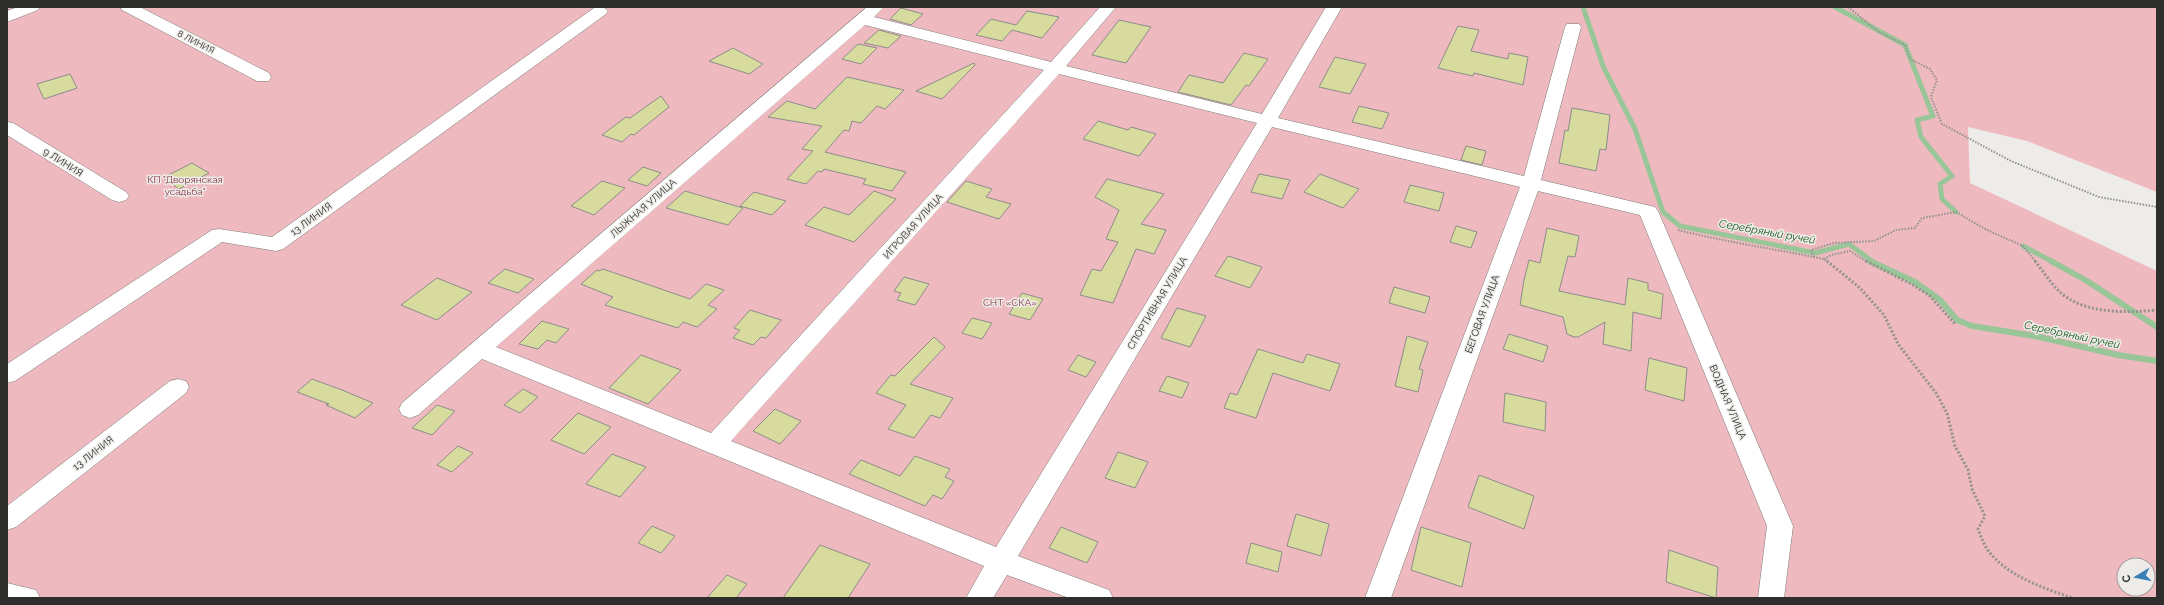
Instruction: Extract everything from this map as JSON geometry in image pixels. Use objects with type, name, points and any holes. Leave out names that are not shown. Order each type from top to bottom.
[{"type":"street","points":[[7,17],[32,7]]},
{"type":"street","name":"8 ЛИНИЯ","points":[[128,7],[263,77]]},
{"type":"street","name":"ИГРОВАЯ УЛИЦА","points":[[715,444],[1054,69],[1108,7]]},
{"type":"street","name":"СПОРТИВНАЯ УЛИЦА","points":[[979,598],[1267,121],[1334,7]]},
{"type":"street","name":"13 ЛИНИЯ","points":[[7,375],[219,235],[276,244],[600,12]]},
{"type":"street","points":[[869,13],[1054,69],[1531,183],[1651,217]]},
{"type":"street","name":"ЛЫЖНАЯ УЛИЦА","points":[[410,409],[869,13]]},
{"type":"street","name":"БЕГОВАЯ УЛИЦА","points":[[1378,598],[1531,183],[1573,26]]},
{"type":"street","name":"9 ЛИНИЯ","points":[[7,127],[119,196]]},
{"type":"street","name":"ВОДНАЯ УЛИЦА","points":[[1651,217],[1780,526],[1771,598]]},
{"type":"street","points":[[480,349],[1001,561],[1100,598]]},
{"type":"street","name":"13 ЛИНИЯ","points":[[7,520],[178,387]]},
{"type":"street","points":[[7,595],[27,598]]},
{"type":"path","points":[[1848,7],[1869,22],[1879,32],[1905,45],[1910,59],[1930,69],[1937,80],[1931,97],[1942,124],[2011,161],[2100,197],[2157,206]]},
{"type":"path","points":[[1814,257],[1811,250],[1821,244],[1835,245],[1844,242],[1849,244],[1882,239],[1896,230],[1915,228],[1922,218],[1956,212],[1984,229],[2023,246],[2061,293],[2078,303],[2100,309],[2134,312],[2157,310]]},
{"type":"path","points":[[1651,217],[1724,241],[1750,244],[1824,259],[1860,288],[1884,315],[1898,344],[1936,393],[1947,413],[1955,446],[1968,470],[1972,489],[1985,516],[1978,529],[1988,550],[2012,572],[2050,590],[2073,598]]},
{"type":"path","points":[[1824,259],[1831,255],[1850,251],[1875,267],[1913,284],[1930,296],[1955,324]]},
{"type":"green space","points":[[7,7],[2157,7],[2157,192],[2027,141],[1968,127],[1970,183],[2157,271],[2157,598],[7,598]]},
{"type":"building","points":[[901,8],[923,14],[911,25],[890,19]]},
{"type":"building","points":[[1027,11],[1059,17],[1042,38],[1012,30],[1002,41],[976,35],[991,19],[1016,25]]},
{"type":"building","points":[[1119,20],[1151,27],[1126,63],[1092,55]]},
{"type":"building","points":[[1458,26],[1479,30],[1471,51],[1508,59],[1509,53],[1528,57],[1523,85],[1474,73],[1473,76],[1438,68]]},
{"type":"building","points":[[879,30],[901,36],[888,48],[864,43]]},
{"type":"building","points":[[858,44],[877,48],[861,64],[842,59]]},
{"type":"building","points":[[733,48],[763,64],[749,74],[709,61]]},
{"type":"building","points":[[1244,53],[1268,59],[1249,86],[1246,85],[1231,105],[1178,92],[1189,75],[1223,83]]},
{"type":"building","points":[[1335,57],[1366,64],[1350,94],[1319,87]]},
{"type":"building","points":[[974,63],[975,65],[942,99],[916,91]]},
{"type":"building","points":[[70,74],[77,88],[44,99],[37,84]]},
{"type":"building","points":[[847,77],[904,90],[885,109],[877,106],[861,123],[852,121],[849,131],[844,130],[825,152],[906,172],[892,191],[863,184],[866,179],[824,169],[822,172],[818,171],[806,184],[787,179],[813,151],[802,149],[822,126],[768,117],[787,101],[815,109]]},
{"type":"building","points":[[661,96],[669,107],[634,135],[631,134],[622,142],[602,135],[626,117],[630,118]]},
{"type":"building","points":[[1359,106],[1389,113],[1382,129],[1352,122]]},
{"type":"building","points":[[1572,108],[1610,115],[1606,150],[1600,149],[1596,171],[1559,163],[1565,130],[1568,131]]},
{"type":"building","points":[[1098,121],[1128,130],[1131,127],[1156,134],[1139,156],[1083,139]]},
{"type":"building","points":[[1466,146],[1486,151],[1482,165],[1461,160]]},
{"type":"building","points":[[192,163],[209,173],[179,189],[163,178]]},
{"type":"building","points":[[643,167],[661,173],[647,186],[628,180]]},
{"type":"building","points":[[1259,174],[1290,180],[1282,199],[1251,192]]},
{"type":"building","points":[[1320,174],[1359,189],[1343,208],[1304,192]]},
{"type":"building","points":[[1107,179],[1164,194],[1141,224],[1166,230],[1154,254],[1136,249],[1113,303],[1080,295],[1092,269],[1101,271],[1118,242],[1106,239],[1119,210],[1095,197]]},
{"type":"building","points":[[602,181],[625,188],[594,215],[571,206]]},
{"type":"building","points":[[966,181],[992,189],[986,197],[1011,204],[999,219],[947,202]]},
{"type":"building","points":[[1410,185],[1444,193],[1439,211],[1404,202]]},
{"type":"building","points":[[685,191],[743,208],[728,225],[666,208]]},
{"type":"building","points":[[874,191],[896,199],[854,242],[805,225],[824,207],[849,215]]},
{"type":"building","points":[[754,192],[786,201],[772,215],[740,206]]},
{"type":"building","points":[[1456,226],[1477,232],[1471,248],[1450,242]]},
{"type":"building","points":[[1547,228],[1579,236],[1575,257],[1568,256],[1559,291],[1625,305],[1628,278],[1648,283],[1648,290],[1663,294],[1661,319],[1633,312],[1631,351],[1603,344],[1605,322],[1578,337],[1574,337],[1567,334],[1563,317],[1520,305],[1529,260],[1540,263]]},
{"type":"building","points":[[1228,256],[1262,267],[1250,288],[1215,276]]},
{"type":"building","points":[[505,269],[534,279],[518,293],[488,283]]},
{"type":"building","points":[[603,269],[690,299],[706,284],[724,290],[708,305],[717,309],[697,327],[683,322],[678,328],[605,305],[613,297],[581,284],[597,270],[599,271]]},
{"type":"building","points":[[904,277],[929,284],[915,305],[897,300],[901,293],[894,291]]},
{"type":"building","points":[[437,278],[472,292],[437,320],[401,305]]},
{"type":"building","points":[[1394,287],[1430,297],[1425,313],[1389,303]]},
{"type":"building","points":[[1022,293],[1043,299],[1030,320],[1009,314]]},
{"type":"building","points":[[1177,308],[1206,316],[1190,347],[1161,338]]},
{"type":"building","points":[[750,310],[781,320],[766,338],[761,337],[753,345],[733,338],[740,330],[734,328]]},
{"type":"building","points":[[972,318],[992,323],[982,339],[962,333]]},
{"type":"building","points":[[542,321],[569,329],[556,343],[547,340],[538,349],[519,344]]},
{"type":"building","points":[[1509,334],[1548,346],[1543,362],[1503,349]]},
{"type":"building","points":[[1407,336],[1428,342],[1419,369],[1423,370],[1418,392],[1395,386]]},
{"type":"building","points":[[934,337],[945,347],[910,384],[953,398],[940,418],[931,415],[914,438],[888,429],[906,405],[876,393],[891,375],[895,376]]},
{"type":"building","points":[[1258,349],[1303,363],[1307,354],[1340,364],[1330,391],[1273,373],[1256,418],[1224,408],[1230,393],[1237,395]]},
{"type":"building","points":[[641,355],[681,370],[648,404],[609,388]]},
{"type":"building","points":[[1078,355],[1096,362],[1086,377],[1068,370]]},
{"type":"building","points":[[1649,358],[1687,368],[1684,401],[1645,390]]},
{"type":"building","points":[[1167,376],[1189,383],[1182,398],[1159,391]]},
{"type":"building","points":[[312,379],[373,403],[355,418],[326,405],[329,404],[297,392]]},
{"type":"building","points":[[523,389],[538,397],[520,413],[504,405]]},
{"type":"building","points":[[1505,393],[1546,402],[1545,431],[1503,422]]},
{"type":"building","points":[[437,405],[455,411],[432,435],[412,428]]},
{"type":"building","points":[[775,409],[801,421],[780,444],[753,431]]},
{"type":"building","points":[[578,413],[611,427],[584,454],[551,440]]},
{"type":"building","points":[[458,446],[473,453],[452,472],[437,465]]},
{"type":"building","points":[[1118,452],[1148,462],[1135,488],[1105,478]]},
{"type":"building","points":[[612,454],[646,467],[620,497],[586,484]]},
{"type":"building","points":[[915,456],[950,469],[945,477],[954,481],[942,499],[933,495],[925,506],[849,474],[861,460],[900,476]]},
{"type":"building","points":[[1479,475],[1534,496],[1524,529],[1468,507]]},
{"type":"building","points":[[1296,514],[1329,524],[1321,556],[1287,546]]},
{"type":"building","points":[[652,526],[675,536],[661,553],[638,543]]},
{"type":"building","points":[[1061,527],[1098,542],[1087,563],[1049,548]]},
{"type":"building","points":[[1421,527],[1471,543],[1462,587],[1411,570]]},
{"type":"building","points":[[1251,543],[1282,552],[1278,572],[1246,563]]},
{"type":"building","points":[[820,545],[870,564],[848,598],[783,598]]},
{"type":"building","points":[[1669,550],[1718,567],[1716,598],[1666,582]]},
{"type":"building","points":[[727,575],[747,584],[736,598],[707,598]]},
{"type":"waterway","name":"Серебряный ручей","points":[[1583,7],[1603,66],[1635,129],[1663,212],[1680,226],[1815,253],[1849,244],[1873,262]]},
{"type":"waterway","name":"Серебряный ручей","points":[[1835,7],[1905,45],[1933,116],[1917,120],[1921,137],[1952,176],[1940,184],[1942,199],[1956,212]]},
{"type":"waterway","name":"Серебряный ручей","points":[[2023,246],[2053,262]]},
{"type":"waterway","name":"Серебряный ручей","points":[[1870,261],[1915,282],[1940,300],[1957,320],[1972,326],[2035,336],[2118,355],[2157,361]]},
{"type":"waterway","name":"Серебряный ручей","points":[[2051,261],[2087,281],[2157,327]]},
{"type":"park label","name":"КП \"Дворянская усадьба\"","points":[[185,184]]},
{"type":"park label","name":"СНТ «СКА»","points":[[1010,302]]}]
